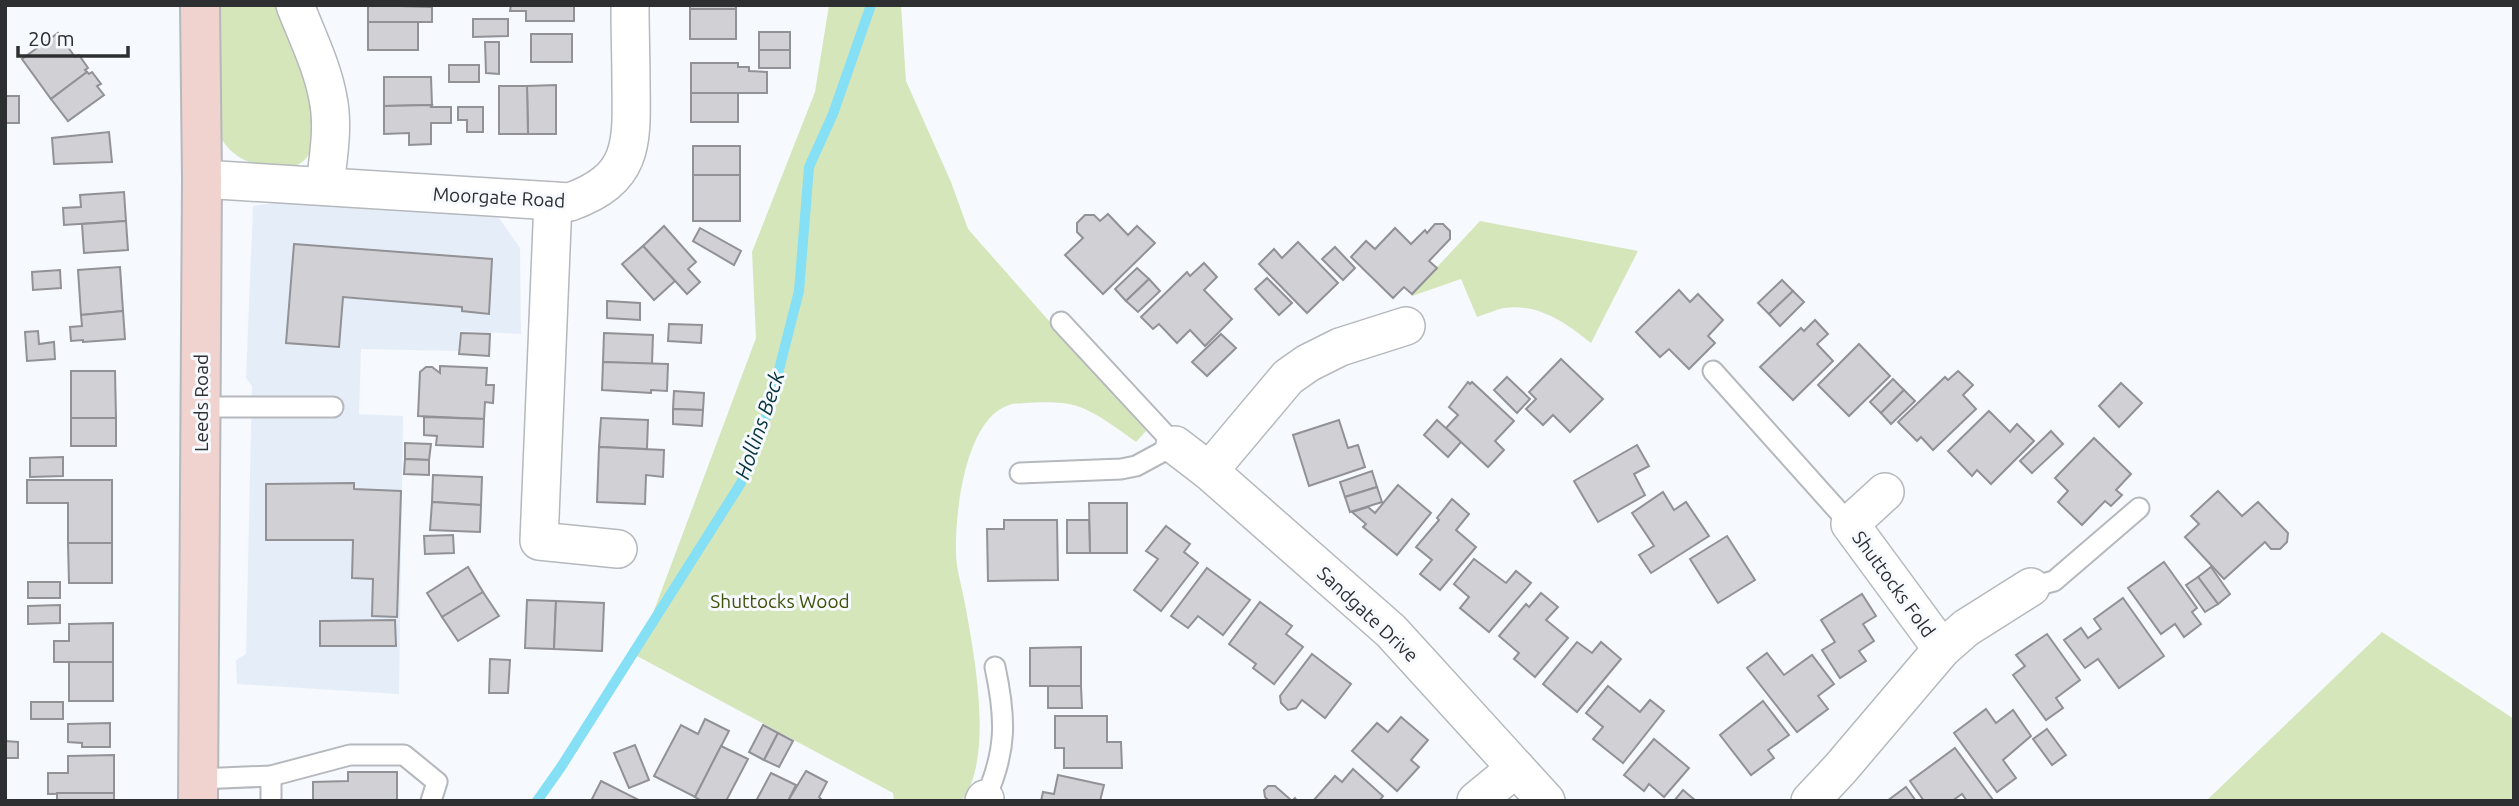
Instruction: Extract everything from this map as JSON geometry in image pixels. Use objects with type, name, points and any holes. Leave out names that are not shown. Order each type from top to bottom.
[{"type":"main road","name":"Leeds Road","points":[[198,790],[202,179],[200,5]]},
{"type":"street","points":[[295,5],[321,71],[329,100],[330,131],[325,186]]},
{"type":"street","name":"Moorgate Road","points":[[202,179],[570,202],[593,194],[612,179],[625,159],[632,136],[630,5]]},
{"type":"street","points":[[553,201],[540,541],[618,550]]},
{"type":"street","points":[[1209,471],[1287,377],[1340,347],[1406,326]]},
{"type":"street","name":"Sandgate Drive","points":[[1175,445],[1209,471],[1391,631],[1546,801]]},
{"type":"street","name":"Shuttocks Fold","points":[[1885,492],[1850,524],[1942,649]]},
{"type":"street","name":"Shuttocks Fold","points":[[1810,801],[1942,649],[1966,628],[2031,587]]},
{"type":"street","points":[[1476,801],[1516,768]]},
{"type":"lane","points":[[1020,473],[1121,469],[1136,466],[1175,445],[1061,321]]},
{"type":"lane","points":[[1713,371],[1850,524]]},
{"type":"lane","points":[[201,407],[333,407]]},
{"type":"lane","points":[[2031,587],[2054,581],[2138,508]]},
{"type":"lane","points":[[984,800],[997,773],[1002,747],[1003,720],[995,667]]},
{"type":"lane","points":[[198,790],[271,776],[350,755],[404,755],[437,782],[431,801]]},
{"type":"lane","points":[[271,776],[271,801]]},
{"type":"shaded area","points":[[295,200],[497,215],[520,248],[521,334],[460,331],[458,351],[361,349],[359,414],[403,416],[399,694],[237,684],[236,660],[246,654],[252,386],[246,378],[253,206]]},
{"type":"green space","points":[[219,5],[280,5],[303,68],[314,122],[313,144],[304,161],[286,168],[250,162],[232,152],[219,134]]},
{"type":"green space","name":"Shuttocks Wood","points":[[829,5],[901,5],[906,81],[951,182],[968,229],[1146,431],[1136,442],[1085,409],[1051,402],[1011,404],[994,414],[982,428],[966,469],[956,535],[957,565],[977,677],[980,734],[971,783],[961,801],[894,801],[893,793],[637,656],[756,338],[752,252],[815,92]]},
{"type":"green space","points":[[1480,221],[1638,251],[1591,343],[1551,316],[1528,309],[1504,308],[1477,317],[1461,279],[1412,296]]},
{"type":"green space","points":[[2382,632],[2514,719],[2514,801],[2206,801]]},
{"type":"building","points":[[368,5],[432,7],[432,22],[368,22]]},
{"type":"building","points":[[511,5],[574,5],[574,21],[526,21],[526,11],[510,11]]},
{"type":"building","points":[[690,5],[736,5],[736,9],[690,9]]},
{"type":"building","points":[[690,9],[736,9],[736,39],[690,39]]},
{"type":"building","points":[[473,19],[508,19],[508,36],[473,37]]},
{"type":"building","points":[[368,22],[418,22],[418,50],[368,50]]},
{"type":"building","points":[[759,32],[790,32],[790,50],[759,50]]},
{"type":"building","points":[[58,33],[75,57],[79,55],[88,68],[85,70],[87,72],[51,99],[22,59]]},
{"type":"building","points":[[531,34],[572,34],[572,62],[531,62]]},
{"type":"building","points":[[485,42],[499,42],[499,74],[486,73]]},
{"type":"building","points":[[759,50],[790,50],[790,68],[759,68]]},
{"type":"building","points":[[691,63],[738,63],[738,67],[749,67],[749,71],[767,72],[767,93],[691,93]]},
{"type":"building","points":[[449,65],[479,65],[479,82],[449,82]]},
{"type":"building","points":[[87,72],[92,72],[101,84],[97,86],[104,95],[68,121],[51,99]]},
{"type":"building","points":[[384,77],[431,77],[432,105],[384,106]]},
{"type":"building","points":[[556,85],[556,134],[528,134],[527,86]]},
{"type":"building","points":[[499,86],[527,86],[528,134],[499,134]]},
{"type":"building","points":[[691,93],[738,93],[738,122],[691,122]]},
{"type":"building","points":[[5,96],[19,96],[19,123],[5,123]]},
{"type":"building","points":[[432,105],[431,107],[451,107],[451,123],[431,123],[431,144],[409,145],[409,133],[384,134],[384,106]]},
{"type":"building","points":[[458,107],[483,107],[483,132],[467,132],[467,120],[458,120]]},
{"type":"building","points":[[109,132],[112,162],[54,164],[52,138]]},
{"type":"building","points":[[693,146],[740,146],[740,175],[693,175]]},
{"type":"building","points":[[693,175],[740,175],[740,221],[693,221]]},
{"type":"building","points":[[124,192],[126,221],[64,225],[63,208],[81,207],[80,195]]},
{"type":"building","points":[[1108,214],[1128,235],[1137,226],[1155,243],[1103,294],[1065,255],[1083,238],[1077,232],[1077,223],[1085,215],[1094,215],[1100,221]]},
{"type":"building","points":[[126,221],[128,250],[84,253],[82,224]]},
{"type":"building","points":[[1435,224],[1443,224],[1450,231],[1450,239],[1429,261],[1437,268],[1412,294],[1404,287],[1393,298],[1351,257],[1366,241],[1375,249],[1395,228],[1411,244]]},
{"type":"building","points":[[664,226],[696,262],[688,269],[700,282],[687,294],[643,246]]},
{"type":"building","points":[[700,228],[741,251],[734,265],[693,241]]},
{"type":"building","points":[[1298,242],[1338,283],[1307,313],[1259,264],[1274,249],[1282,258]]},
{"type":"building","points":[[294,244],[492,259],[489,314],[462,311],[462,307],[343,297],[339,347],[286,343]]},
{"type":"building","points":[[643,246],[675,281],[654,300],[622,264]]},
{"type":"building","points":[[1335,247],[1355,268],[1343,280],[1322,259]]},
{"type":"building","points":[[1204,263],[1217,277],[1204,290],[1232,319],[1205,346],[1190,330],[1177,343],[1159,324],[1153,329],[1141,317],[1187,272],[1190,276]]},
{"type":"building","points":[[120,267],[123,311],[81,315],[78,270]]},
{"type":"building","points":[[1137,268],[1149,279],[1126,301],[1115,289]]},
{"type":"building","points":[[60,270],[61,288],[33,290],[32,272]]},
{"type":"building","points":[[1267,278],[1292,303],[1279,315],[1255,289]]},
{"type":"building","points":[[1149,279],[1160,291],[1138,312],[1126,301]]},
{"type":"building","points":[[1782,280],[1793,291],[1769,314],[1758,303]]},
{"type":"building","points":[[1679,290],[1690,302],[1698,294],[1723,320],[1708,336],[1715,343],[1689,369],[1669,349],[1660,357],[1636,332]]},
{"type":"building","points":[[1793,291],[1804,302],[1780,326],[1769,314]]},
{"type":"building","points":[[607,301],[640,303],[640,320],[607,318]]},
{"type":"building","points":[[123,311],[125,339],[71,341],[70,327],[82,326],[81,315]]},
{"type":"building","points":[[1815,320],[1828,334],[1817,344],[1833,361],[1793,400],[1760,367],[1801,328],[1804,331]]},
{"type":"building","points":[[669,324],[702,325],[701,343],[668,341]]},
{"type":"building","points":[[38,331],[39,344],[54,342],[55,359],[27,361],[25,332]]},
{"type":"building","points":[[461,333],[490,334],[489,356],[459,354]]},
{"type":"building","points":[[604,333],[653,335],[652,364],[603,362]]},
{"type":"building","points":[[1221,334],[1236,348],[1207,376],[1192,362]]},
{"type":"building","points":[[1859,344],[1890,376],[1849,416],[1818,385]]},
{"type":"building","points":[[1561,359],[1603,399],[1570,432],[1553,415],[1543,425],[1526,409],[1536,399],[1529,392]]},
{"type":"building","points":[[603,362],[668,364],[667,391],[651,390],[651,393],[602,390]]},
{"type":"building","points":[[440,366],[487,368],[486,385],[494,385],[493,403],[485,402],[484,419],[418,416],[420,372],[426,367],[432,367],[440,373]]},
{"type":"building","points":[[71,371],[115,371],[116,418],[71,418]]},
{"type":"building","points":[[1958,371],[1973,385],[1963,395],[1976,409],[1933,450],[1921,437],[1917,441],[1898,422],[1945,377],[1948,380]]},
{"type":"building","points":[[1507,377],[1530,399],[1517,413],[1494,390]]},
{"type":"building","points":[[1893,379],[1904,390],[1881,413],[1870,402]]},
{"type":"building","points":[[1468,382],[1472,382],[1514,421],[1495,441],[1504,450],[1488,467],[1446,428],[1458,415],[1449,407]]},
{"type":"building","points":[[2121,383],[2142,403],[2119,427],[2099,406]]},
{"type":"building","points":[[1904,390],[1915,401],[1891,424],[1881,413]]},
{"type":"building","points":[[674,391],[704,393],[703,410],[673,409]]},
{"type":"building","points":[[673,409],[703,410],[702,426],[673,424]]},
{"type":"building","points":[[1989,411],[2010,432],[2017,424],[2034,441],[1991,484],[1977,470],[1972,476],[1948,451]]},
{"type":"building","points":[[424,417],[484,419],[483,447],[436,445],[437,436],[424,435]]},
{"type":"building","points":[[71,418],[116,418],[116,446],[71,446]]},
{"type":"building","points":[[601,418],[648,420],[647,449],[599,447]]},
{"type":"building","points":[[1339,420],[1348,448],[1358,445],[1365,467],[1309,486],[1293,435]]},
{"type":"building","points":[[1437,420],[1461,442],[1448,457],[1424,435]]},
{"type":"building","points":[[2051,431],[2063,444],[2032,473],[2020,461]]},
{"type":"building","points":[[2094,438],[2131,474],[2116,490],[2122,495],[2111,506],[2105,501],[2082,525],[2058,502],[2068,491],[2055,478]]},
{"type":"building","points":[[405,443],[431,444],[429,460],[405,459]]},
{"type":"building","points":[[1637,445],[1649,466],[1634,474],[1645,495],[1598,522],[1574,481]]},
{"type":"building","points":[[599,447],[664,450],[663,477],[646,475],[645,504],[597,502]]},
{"type":"building","points":[[63,457],[63,476],[30,477],[30,458]]},
{"type":"building","points":[[405,459],[429,460],[429,475],[404,474]]},
{"type":"building","points":[[1372,471],[1377,487],[1345,497],[1340,482]]},
{"type":"building","points":[[433,475],[482,477],[481,505],[432,502]]},
{"type":"building","points":[[27,480],[112,480],[112,543],[68,543],[68,503],[27,503]]},
{"type":"building","points":[[354,483],[354,489],[401,491],[397,617],[372,616],[373,579],[352,578],[353,540],[266,540],[266,484]]},
{"type":"building","points":[[1398,485],[1431,513],[1397,555],[1363,527],[1366,524],[1352,512],[1368,507],[1375,513]]},
{"type":"building","points":[[1377,487],[1382,502],[1350,512],[1345,497]]},
{"type":"building","points":[[2218,491],[2242,516],[2258,502],[2288,533],[2287,542],[2280,549],[2271,549],[2265,542],[2224,579],[2185,537],[2199,524],[2191,516]]},
{"type":"building","points":[[1663,492],[1674,510],[1686,502],[1709,536],[1651,573],[1639,555],[1654,546],[1632,513]]},
{"type":"building","points":[[1452,499],[1469,514],[1456,530],[1476,547],[1440,590],[1420,574],[1432,560],[1416,547],[1439,520],[1437,518]]},
{"type":"building","points":[[432,502],[481,505],[480,532],[430,530]]},
{"type":"building","points":[[1089,503],[1127,503],[1127,553],[1090,553]]},
{"type":"building","points":[[1004,520],[1057,520],[1058,580],[988,581],[987,529],[1004,529]]},
{"type":"building","points":[[1067,520],[1089,520],[1090,553],[1067,553]]},
{"type":"building","points":[[1166,526],[1190,544],[1184,552],[1198,563],[1161,611],[1134,590],[1158,559],[1146,551]]},
{"type":"building","points":[[453,535],[454,553],[425,554],[424,536]]},
{"type":"building","points":[[1727,536],[1755,580],[1718,603],[1690,559]]},
{"type":"building","points":[[68,543],[112,543],[112,583],[69,583]]},
{"type":"building","points":[[1474,559],[1506,583],[1516,571],[1531,583],[1489,632],[1460,608],[1469,597],[1454,584]]},
{"type":"building","points":[[2164,562],[2197,608],[2192,612],[2201,624],[2184,637],[2175,624],[2161,634],[2128,588]]},
{"type":"building","points":[[468,567],[483,592],[442,617],[427,593]]},
{"type":"building","points":[[2211,567],[2230,594],[2218,604],[2198,577]]},
{"type":"building","points":[[1207,568],[1250,600],[1223,635],[1198,616],[1188,628],[1171,616]]},
{"type":"building","points":[[2198,577],[2218,604],[2205,612],[2186,585]]},
{"type":"building","points":[[28,582],[60,582],[60,598],[28,598]]},
{"type":"building","points":[[483,592],[499,616],[458,641],[442,617]]},
{"type":"building","points":[[1541,593],[1558,607],[1546,620],[1568,638],[1535,677],[1514,659],[1519,653],[1499,636],[1526,604],[1529,607]]},
{"type":"building","points":[[1862,594],[1876,616],[1863,624],[1874,641],[1859,651],[1866,661],[1840,678],[1822,650],[1835,642],[1821,620]]},
{"type":"building","points":[[2123,598],[2164,656],[2119,688],[2098,659],[2085,668],[2064,640],[2081,628],[2088,638],[2101,629],[2094,619]]},
{"type":"building","points":[[527,600],[556,601],[554,649],[525,648]]},
{"type":"building","points":[[556,601],[604,603],[602,651],[554,649]]},
{"type":"building","points":[[1260,602],[1292,626],[1286,634],[1303,647],[1274,684],[1253,668],[1256,664],[1229,644]]},
{"type":"building","points":[[60,605],[60,623],[28,624],[28,606]]},
{"type":"building","points":[[395,620],[396,646],[320,646],[320,621]]},
{"type":"building","points":[[113,623],[113,662],[54,662],[54,641],[69,641],[69,624]]},
{"type":"building","points":[[2047,634],[2080,680],[2056,698],[2063,708],[2046,720],[2013,675],[2025,666],[2016,655]]},
{"type":"building","points":[[1577,642],[1592,653],[1601,642],[1621,659],[1577,712],[1543,684]]},
{"type":"building","points":[[1081,647],[1081,686],[1030,686],[1030,648]]},
{"type":"building","points":[[1767,653],[1784,675],[1812,655],[1834,684],[1818,696],[1828,709],[1797,732],[1747,668]]},
{"type":"building","points":[[1312,654],[1351,684],[1325,718],[1302,700],[1296,708],[1288,710],[1281,703],[1280,696]]},
{"type":"building","points":[[490,659],[510,660],[508,693],[489,693]]},
{"type":"building","points":[[69,662],[113,662],[113,701],[69,701]]},
{"type":"building","points":[[1048,686],[1081,686],[1082,708],[1048,708]]},
{"type":"building","points":[[1608,686],[1640,712],[1650,700],[1664,711],[1623,763],[1593,739],[1603,727],[1586,713]]},
{"type":"building","points":[[1763,701],[1789,735],[1768,750],[1774,758],[1751,775],[1720,735]]},
{"type":"building","points":[[31,702],[63,702],[63,719],[31,719]]},
{"type":"building","points":[[1986,709],[1996,723],[2013,710],[2031,736],[2003,760],[2016,778],[1997,792],[1954,733]]},
{"type":"building","points":[[1055,716],[1107,716],[1107,742],[1121,742],[1122,768],[1064,768],[1064,748],[1055,748]]},
{"type":"building","points":[[1401,717],[1428,740],[1411,760],[1419,767],[1397,791],[1352,751],[1377,723],[1388,732]]},
{"type":"building","points":[[705,719],[729,731],[695,797],[654,776],[681,725],[698,734]]},
{"type":"building","points":[[110,723],[110,747],[82,747],[82,743],[68,742],[68,724]]},
{"type":"building","points":[[763,725],[778,733],[764,760],[749,752]]},
{"type":"building","points":[[2047,729],[2066,755],[2052,765],[2033,739]]},
{"type":"building","points":[[778,733],[793,741],[779,767],[764,760]]},
{"type":"building","points":[[1654,739],[1689,768],[1664,797],[1649,784],[1644,791],[1624,775]]},
{"type":"building","points":[[5,741],[18,742],[18,758],[5,758]]},
{"type":"building","points":[[635,745],[649,780],[629,788],[614,753]]},
{"type":"building","points":[[721,746],[748,759],[726,801],[702,801],[695,797]]},
{"type":"building","points":[[1955,748],[1992,801],[1967,801],[1962,794],[1952,801],[1924,801],[1910,781]]},
{"type":"building","points":[[114,755],[114,793],[48,794],[48,773],[68,773],[68,756]]},
{"type":"building","points":[[1353,769],[1383,796],[1379,801],[1313,801],[1335,776],[1342,782]]},
{"type":"building","points":[[806,771],[827,782],[819,797],[820,801],[788,801]]},
{"type":"building","points":[[348,772],[397,772],[397,801],[313,801],[313,782],[348,781]]},
{"type":"building","points":[[771,773],[796,785],[788,801],[756,801]]},
{"type":"building","points":[[1058,775],[1104,785],[1100,801],[1041,801],[1043,792],[1054,794]]},
{"type":"building","points":[[601,781],[639,800],[639,801],[591,801]]},
{"type":"building","points":[[1268,786],[1275,786],[1292,801],[1269,801],[1264,790]]},
{"type":"building","points":[[1906,787],[1916,801],[1887,801]]},
{"type":"building","points":[[1683,790],[1696,801],[1674,801]]},
{"type":"building","points":[[57,793],[114,793],[114,801],[57,801]]},
{"type":"waterway","name":"Hollins Beck","points":[[537,801],[741,483],[769,409],[799,291],[809,167],[833,114],[871,5]]}]
